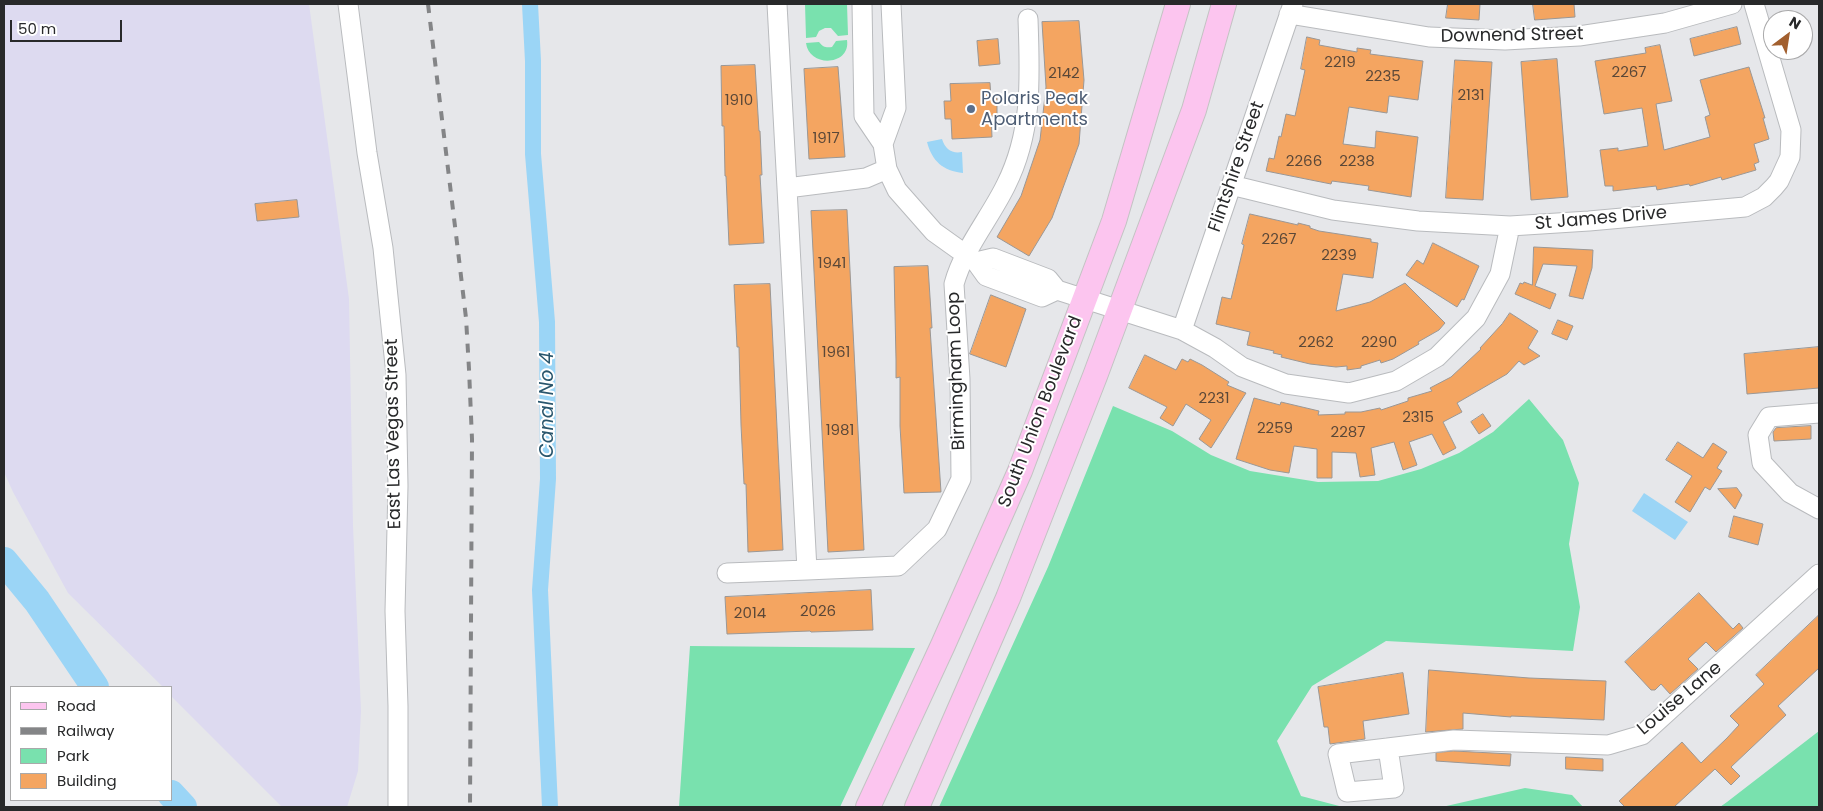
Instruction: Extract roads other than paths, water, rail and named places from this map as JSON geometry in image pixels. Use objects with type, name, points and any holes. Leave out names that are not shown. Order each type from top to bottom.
[{"type":"main road","name":"South Union Boulevard","points":[[868,807],[943,645],[1020,471],[1114,221],[1178,4]]},
{"type":"main road","name":"South Union Boulevard","points":[[917,807],[1008,598],[1119,311],[1194,110],[1224,4]]},
{"type":"street","name":"East Las Vegas Street","points":[[348,4],[368,153],[384,248],[396,375],[398,486],[395,611],[398,706],[398,807]]},
{"type":"street","points":[[777,4],[807,570]]},
{"type":"street","points":[[862,4],[864,116],[883,144],[887,169],[897,190],[934,232],[971,258],[986,276],[1042,297],[1056,290],[1182,330],[1215,348],[1242,366],[1286,384],[1349,393],[1396,381],[1438,357],[1476,318],[1500,274],[1510,226]]},
{"type":"street","points":[[883,144],[896,108],[891,4]]},
{"type":"street","name":"Downend Street","points":[[1291,9],[1429,37],[1507,40],[1580,36],[1665,23],[1732,4]]},
{"type":"street","name":"St James Drive","points":[[1231,185],[1333,210],[1418,221],[1510,226],[1745,207],[1764,197],[1779,181],[1790,157],[1792,130],[1754,4]]},
{"type":"street","name":"Flintshire Street","points":[[1182,330],[1291,9]]},
{"type":"street","name":"Birmingham Loop","points":[[727,573],[898,566],[937,529],[960,480],[960,379],[954,284],[971,258],[1006,185],[1018,155],[1027,116],[1030,84],[1028,19]]},
{"type":"street","points":[[787,188],[866,178],[887,169]]},
{"type":"street","points":[[1819,413],[1769,417],[1758,435],[1762,463],[1790,493],[1819,508]]},
{"type":"street","name":"Louise Lane","points":[[1388,748],[1454,740],[1608,745],[1642,735],[1819,574]]},
{"type":"water","points":[[942,139],[949,150],[962,152],[963,173],[950,170],[935,160],[927,142]]},
{"type":"water","points":[[1644,493],[1688,522],[1675,540],[1632,511]]},
{"type":"waterway","name":"Canal No 4","points":[[530,4],[533,61],[533,154],[547,322],[548,479],[540,590],[550,807]]},
{"type":"waterway","points":[[4,561],[37,601],[94,686]]},
{"type":"waterway","points":[[172,795],[183,807]]},
{"type":"railway","points":[[428,4],[466,318],[469,369],[472,439],[470,807]]},
{"type":"place","name":"Polaris Peak Apartments","points":[[971,109]]}]
